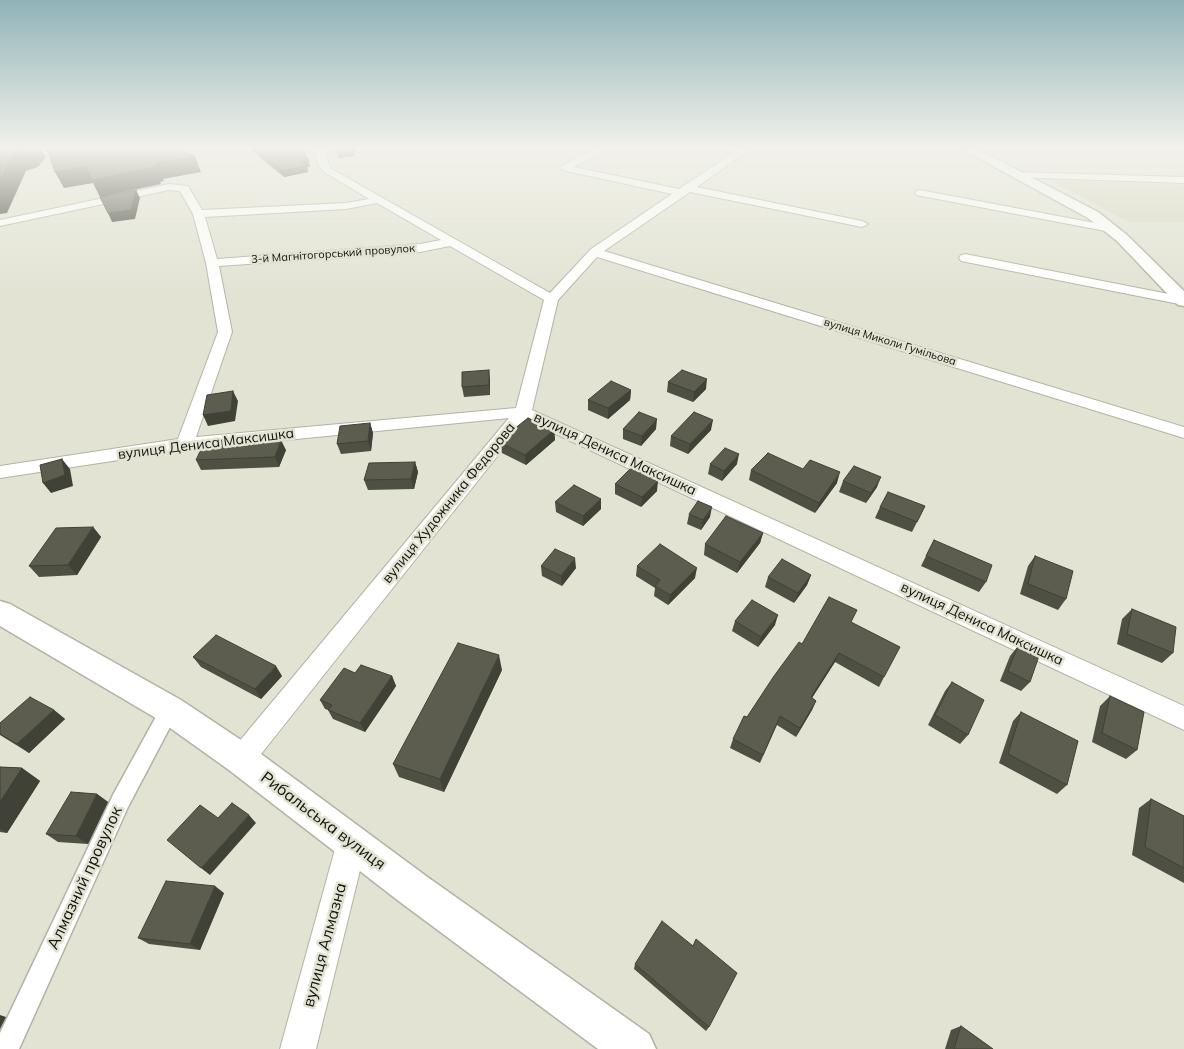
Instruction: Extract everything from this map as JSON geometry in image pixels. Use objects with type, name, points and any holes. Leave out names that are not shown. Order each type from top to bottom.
[{"type":"street","points":[[0,223],[118,198]]},
{"type":"street","points":[[185,444],[226,332],[212,263],[199,214],[190,198]]},
{"type":"street","points":[[375,198],[551,299]]},
{"type":"street","name":"вулиця Художника Федорова","points":[[241,759],[523,412],[551,299],[595,252],[673,198]]},
{"type":"street","points":[[726,198],[862,224]]},
{"type":"street","points":[[946,198],[1110,229]]},
{"type":"street","points":[[1060,198],[1093,216],[1122,238],[1184,301]]},
{"type":"street","points":[[199,214],[346,206],[379,200]]},
{"type":"street","name":"3-й Магнітогорський провулок","points":[[212,263],[420,248],[452,242]]},
{"type":"street","name":"вулиця Миколи Гумільова","points":[[595,252],[1184,433]]},
{"type":"street","points":[[965,258],[1184,301]]},
{"type":"street","name":"вулиця Дениса Максишка","points":[[0,472],[185,444],[523,412],[1184,718]]},
{"type":"street","name":"Рибальська вулиця","points":[[0,612],[170,710],[241,759],[634,1049]]},
{"type":"street","name":"Алмазний провулок","points":[[6,1049],[121,800],[170,710]]},
{"type":"street","name":"вулиця Алмазна","points":[[298,1049],[352,842]]},
{"type":"shaded area","points":[[1083,198],[1184,198],[1184,222],[1129,222]]},
{"type":"building","points":[[100,198],[134,198],[131,210],[108,213]]},
{"type":"building","points":[[489,370],[489,385],[462,387],[462,372]]},
{"type":"building","points":[[682,370],[707,379],[694,392],[668,382]]},
{"type":"building","points":[[611,381],[631,390],[608,408],[588,400]]},
{"type":"building","points":[[233,391],[231,411],[203,415],[207,395]]},
{"type":"building","points":[[639,412],[657,419],[642,436],[623,429]]},
{"type":"building","points":[[694,412],[713,420],[690,444],[671,436]]},
{"type":"building","points":[[528,418],[554,430],[525,455],[501,443],[509,433]]},
{"type":"building","points":[[370,423],[368,441],[337,444],[340,426]]},
{"type":"building","points":[[238,439],[237,442],[281,440],[275,457],[196,460],[205,441]]},
{"type":"building","points":[[725,448],[739,454],[724,471],[710,464]]},
{"type":"building","points":[[768,453],[803,469],[810,460],[840,472],[819,503],[751,470]]},
{"type":"building","points":[[62,459],[65,475],[43,483],[40,465]]},
{"type":"building","points":[[415,462],[411,479],[364,480],[369,463]]},
{"type":"building","points":[[854,466],[881,477],[871,493],[843,481]]},
{"type":"building","points":[[631,468],[658,481],[642,497],[615,484]]},
{"type":"building","points":[[574,485],[601,499],[583,516],[555,502]]},
{"type":"building","points":[[888,492],[925,506],[917,522],[880,507]]},
{"type":"building","points":[[698,501],[712,507],[703,520],[689,514]]},
{"type":"building","points":[[726,516],[763,533],[740,562],[705,544]]},
{"type":"building","points":[[93,527],[68,565],[29,566],[56,528]]},
{"type":"building","points":[[934,540],[992,565],[986,582],[926,556]]},
{"type":"building","points":[[660,544],[697,568],[670,595],[655,586],[660,580],[637,566]]},
{"type":"building","points":[[555,549],[575,558],[561,576],[541,566]]},
{"type":"building","points":[[1035,556],[1073,571],[1066,599],[1028,584]]},
{"type":"building","points":[[782,559],[811,575],[798,593],[768,577]]},
{"type":"building","points":[[829,597],[857,610],[851,622],[900,647],[884,677],[839,653],[811,697],[816,701],[800,728],[780,716],[763,755],[733,739],[744,716],[747,717],[799,642],[802,644]]},
{"type":"building","points":[[752,600],[778,615],[761,637],[735,621]]},
{"type":"building","points":[[1132,609],[1176,627],[1173,653],[1127,634]]},
{"type":"building","points":[[216,635],[276,666],[255,689],[193,657]]},
{"type":"building","points":[[458,643],[499,655],[440,779],[393,764]]},
{"type":"building","points":[[1018,646],[1039,656],[1030,682],[1008,671]]},
{"type":"building","points":[[361,665],[392,676],[360,723],[328,710],[332,705],[320,700],[344,668],[355,673]]},
{"type":"building","points":[[952,682],[984,700],[968,735],[935,715]]},
{"type":"building","points":[[1110,696],[1144,712],[1137,750],[1102,733]]},
{"type":"building","points":[[30,697],[54,710],[17,744],[0,734],[0,723]]},
{"type":"building","points":[[1021,712],[1078,741],[1067,785],[1008,754]]},
{"type":"building","points":[[0,767],[22,768],[0,802]]},
{"type":"building","points":[[71,792],[97,794],[76,836],[46,834]]},
{"type":"building","points":[[1151,799],[1184,816],[1184,868],[1145,847]]},
{"type":"building","points":[[232,803],[249,815],[201,868],[167,840],[200,805],[218,818]]},
{"type":"building","points":[[166,881],[215,886],[190,944],[138,938]]},
{"type":"building","points":[[662,921],[693,946],[696,939],[737,973],[709,1027],[635,964]]},
{"type":"building","points":[[961,1026],[993,1049],[954,1049]]}]
